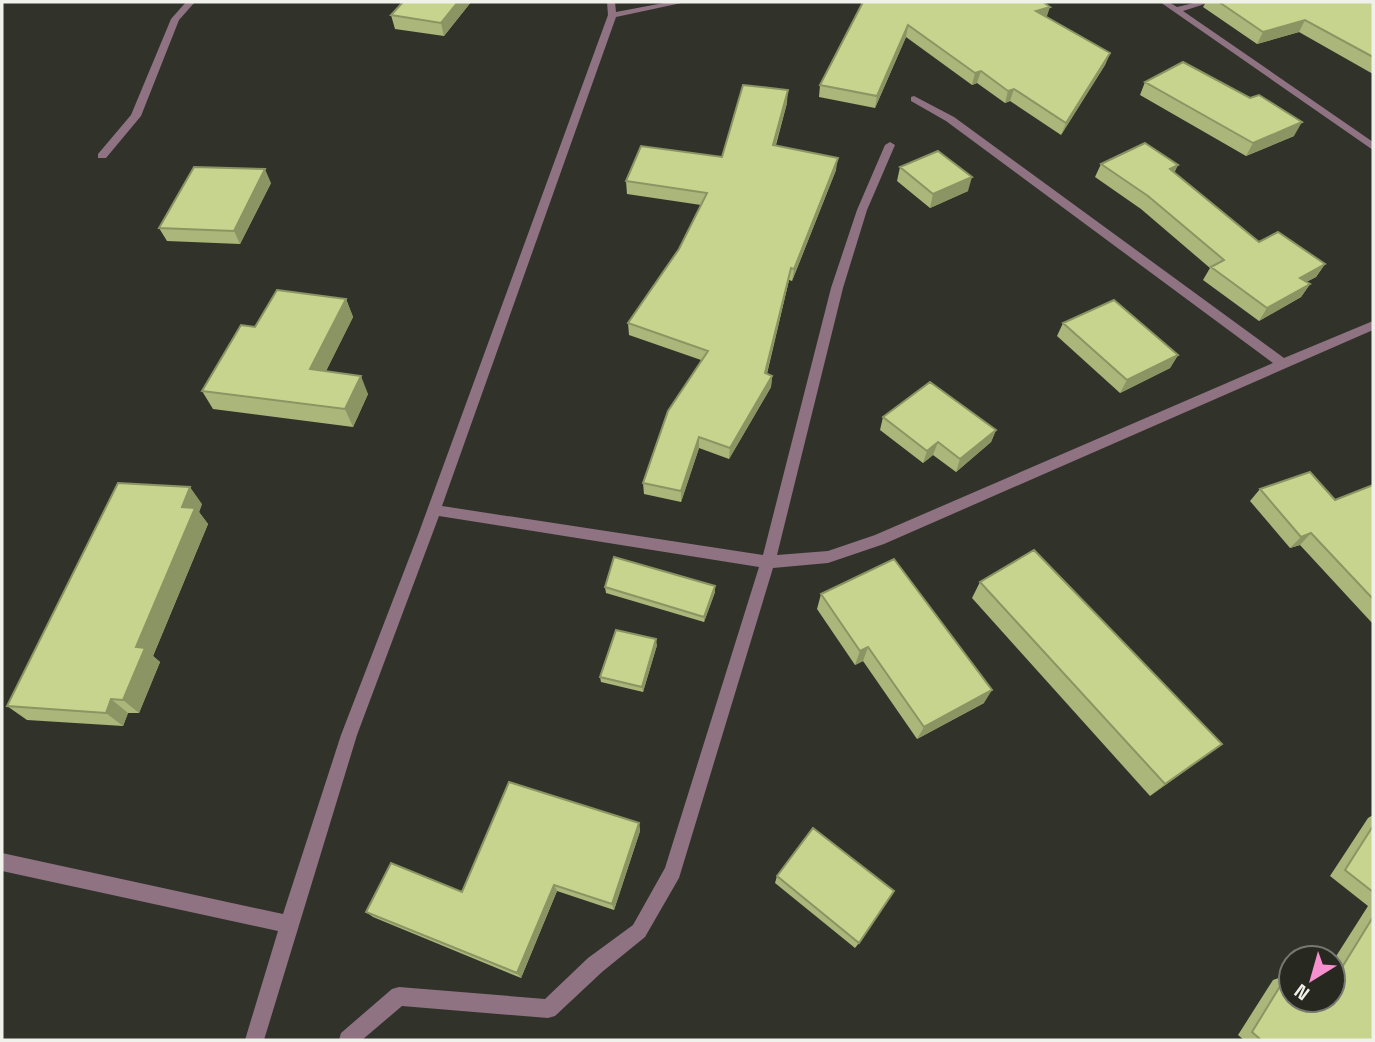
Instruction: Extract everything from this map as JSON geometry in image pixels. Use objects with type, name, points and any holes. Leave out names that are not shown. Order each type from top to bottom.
[{"type":"street","points":[[102,156],[136,116],[175,19],[191,2]]},
{"type":"street","points":[[254,1040],[349,735],[434,510],[612,8],[682,2]]},
{"type":"street","points":[[1164,2],[1373,147]]},
{"type":"street","points":[[1176,10],[1207,2]]},
{"type":"street","points":[[914,99],[950,119],[1282,363]]},
{"type":"street","points":[[348,1040],[399,996],[548,1009],[595,965],[639,931],[673,872],[768,562],[838,288],[862,210],[890,145]]},
{"type":"street","points":[[434,510],[768,562],[828,556],[879,540],[1373,325]]},
{"type":"street","points":[[2,862],[289,924]]},
{"type":"building","points":[[403,2],[458,2],[441,23],[391,15]]},
{"type":"building","points":[[863,2],[1043,2],[1050,7],[1036,11],[1110,53],[1066,123],[1014,89],[1008,91],[981,71],[975,73],[908,25],[877,96],[820,85]]},
{"type":"building","points":[[1219,2],[1373,2],[1373,57],[1305,20],[1263,32]]},
{"type":"building","points":[[1183,62],[1250,98],[1259,95],[1302,122],[1253,143],[1145,82]]},
{"type":"building","points":[[743,85],[788,90],[773,145],[838,158],[794,269],[791,268],[765,373],[772,376],[730,448],[699,437],[681,491],[643,483],[668,411],[708,351],[628,323],[679,249],[707,193],[626,181],[641,146],[722,157]]},
{"type":"building","points":[[1145,143],[1178,165],[1170,169],[1259,242],[1278,232],[1325,264],[1300,278],[1310,284],[1267,308],[1211,267],[1224,260],[1148,196],[1101,164]]},
{"type":"building","points":[[938,151],[972,177],[933,194],[900,167]]},
{"type":"building","points":[[194,167],[265,169],[234,231],[159,228]]},
{"type":"building","points":[[277,290],[346,299],[310,369],[361,376],[345,409],[202,391],[241,325],[255,327]]},
{"type":"building","points":[[1114,300],[1178,355],[1127,380],[1063,323]]},
{"type":"building","points":[[930,382],[996,430],[960,459],[938,442],[927,451],[883,417]]},
{"type":"building","points":[[1310,472],[1335,500],[1373,485],[1373,599],[1311,533],[1301,537],[1260,489]]},
{"type":"building","points":[[118,483],[190,487],[182,507],[195,508],[136,647],[145,648],[123,700],[111,699],[106,713],[7,706]]},
{"type":"building","points":[[1034,550],[1222,744],[1165,784],[980,582]]},
{"type":"building","points":[[614,557],[715,586],[704,617],[605,587]]},
{"type":"building","points":[[894,559],[992,690],[924,727],[868,647],[860,651],[821,594]]},
{"type":"building","points":[[616,630],[656,639],[642,687],[600,677]]},
{"type":"building","points":[[509,782],[639,823],[612,904],[554,885],[517,973],[366,912],[391,863],[462,892]]},
{"type":"building","points":[[1373,826],[1373,892],[1345,870]]},
{"type":"building","points":[[813,828],[894,891],[859,943],[777,876]]},
{"type":"building","points":[[1373,917],[1373,1040],[1261,1040],[1252,1032],[1277,991],[1277,1014],[1347,1014],[1347,959]]}]
